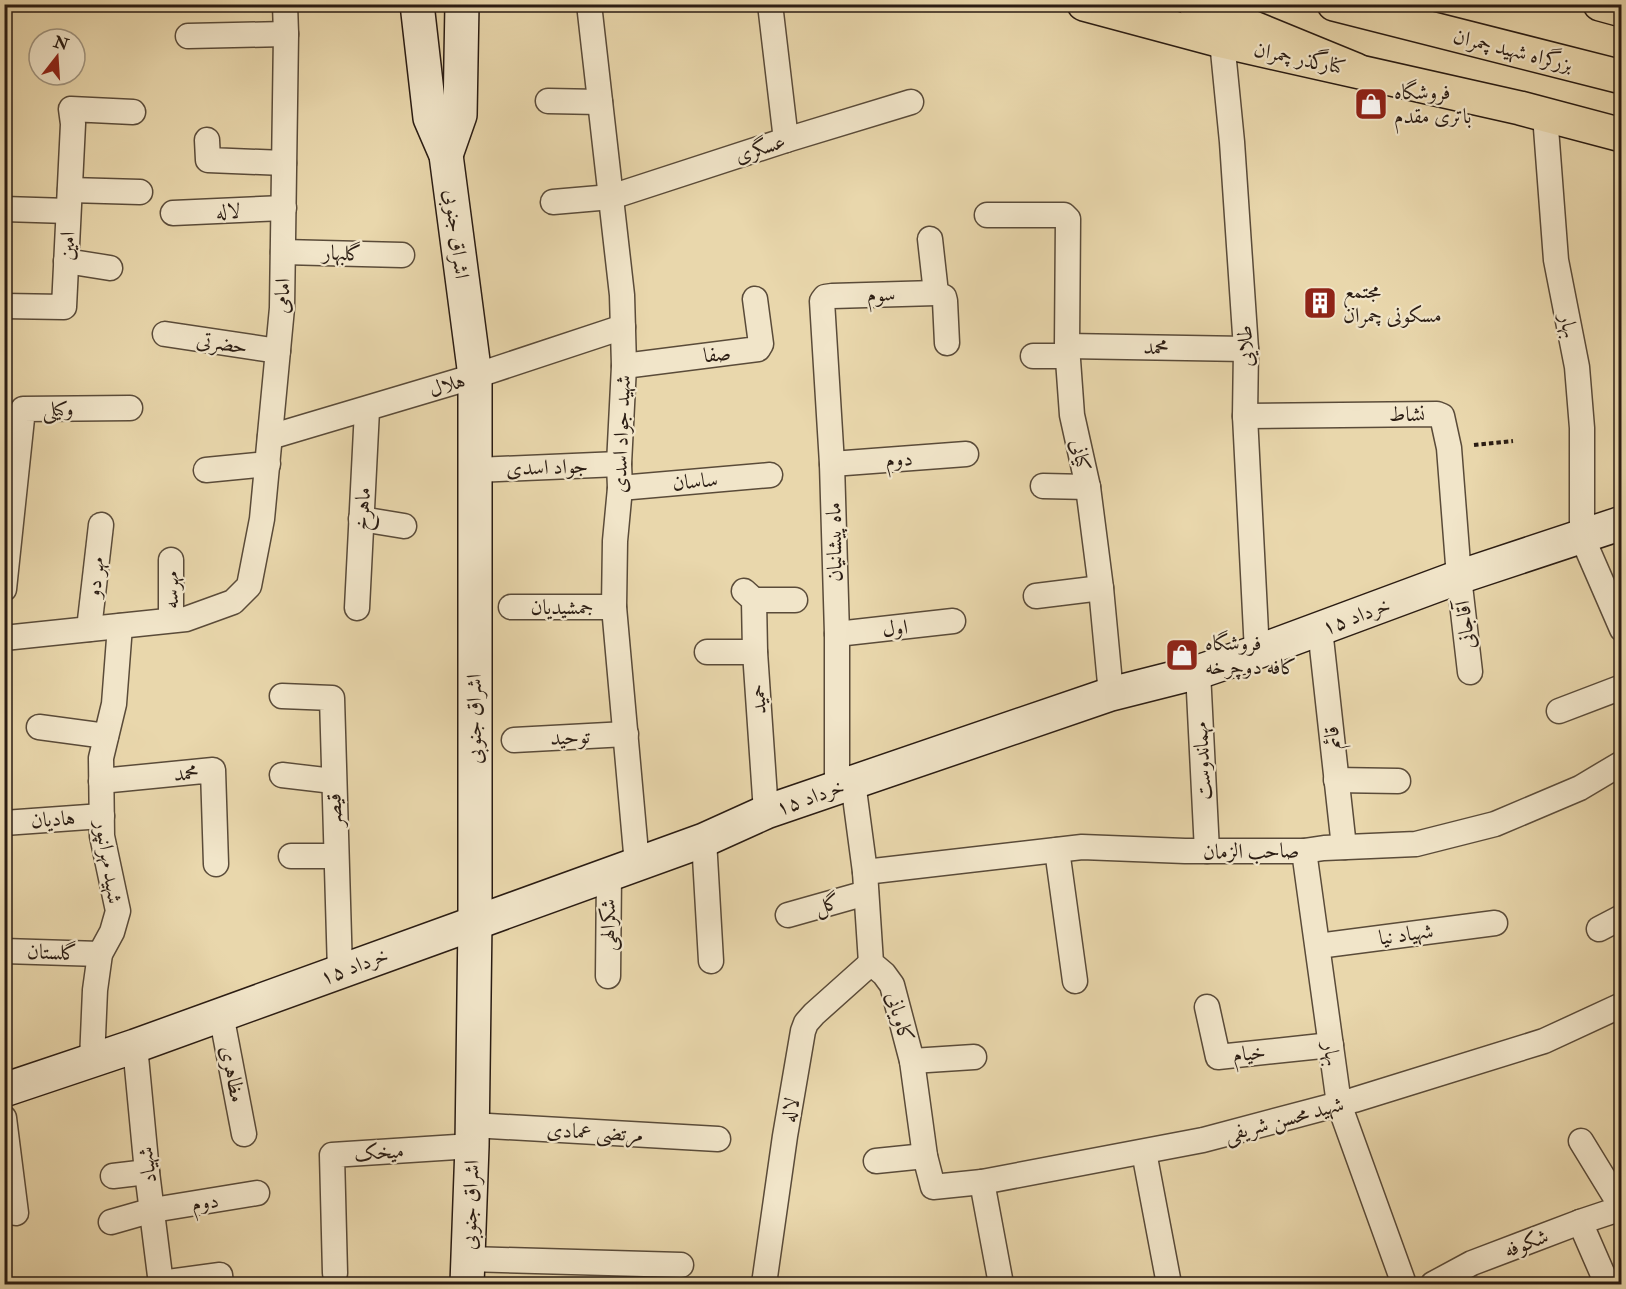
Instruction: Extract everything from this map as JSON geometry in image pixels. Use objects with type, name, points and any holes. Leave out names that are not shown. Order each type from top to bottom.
[{"type":"main road","name":"کنارگذر چمران","points":[[1084,4],[1222,40],[1622,135]]},
{"type":"main road","points":[[1195,4],[1356,70]]},
{"type":"main road","name":"بزرگراه شهید چمران","points":[[1334,4],[1622,77]]},
{"type":"main road","points":[[1600,4],[1622,10]]},
{"type":"street","name":"امامی","points":[[171,620],[186,619],[234,602],[249,586],[262,519],[282,308],[285,4]]},
{"type":"street","name":"اشراق جنوبی","points":[[417,4],[430,118],[446,155],[475,376],[475,921],[472,1136],[467,1272]]},
{"type":"street","name":"اشراق جنوبی","points":[[446,155],[460,115],[462,4]]},
{"type":"street","name":"شهید جواد اسدی","points":[[589,4],[622,295],[624,366],[614,607],[626,734],[623,869]]},
{"type":"street","points":[[770,4],[786,140]]},
{"type":"street","points":[[188,36],[286,34]]},
{"type":"street","name":"طلایی","points":[[1222,40],[1232,142],[1246,349],[1245,416],[1257,652]]},
{"type":"street","points":[[548,100],[600,102]]},
{"type":"street","name":"عسگری","points":[[552,202],[611,197],[910,102]]},
{"type":"street","name":"امین","points":[[4,306],[64,308],[73,124],[71,109],[133,112]]},
{"type":"street","name":"بهار","points":[[1545,115],[1556,260],[1578,377],[1582,428],[1582,537]]},
{"type":"street","points":[[207,140],[208,160],[284,163]]},
{"type":"street","points":[[4,210],[140,192]]},
{"type":"street","name":"لاله","points":[[173,213],[284,208]]},
{"type":"street","name":"کیانی","points":[[987,215],[1064,215],[1068,219],[1067,351],[1072,415],[1088,487],[1111,694]]},
{"type":"street","points":[[930,238],[936,293],[944,297],[945,301],[947,343]]},
{"type":"street","name":"گلبهار","points":[[283,252],[402,255]]},
{"type":"street","points":[[66,261],[110,268]]},
{"type":"street","name":"سوم","points":[[825,297],[936,293]]},
{"type":"street","name":"ماه پیشانیان","points":[[825,297],[822,301],[832,464],[837,634],[845,785]]},
{"type":"street","name":"صفا","points":[[624,366],[758,349],[761,344],[755,299]]},
{"type":"street","name":"هلال","points":[[270,437],[367,410],[623,327]]},
{"type":"street","name":"حضرتی","points":[[165,334],[278,351]]},
{"type":"street","name":"محمد","points":[[1033,356],[1067,351],[1246,349]]},
{"type":"street","name":"وکیلی","points":[[4,589],[6,552],[24,409],[130,408]]},
{"type":"street","name":"ماهرخ","points":[[357,608],[367,410]]},
{"type":"street","name":"نشاط","points":[[1245,416],[1437,414],[1442,416],[1449,448],[1459,577]]},
{"type":"street","name":"دوم","points":[[832,464],[966,454]]},
{"type":"street","points":[[206,470],[268,464]]},
{"type":"street","name":"جواد اسدی","points":[[476,470],[619,464]]},
{"type":"street","name":"ساسان","points":[[620,488],[770,474]]},
{"type":"street","points":[[1043,486],[1088,487]]},
{"type":"street","points":[[361,519],[404,526]]},
{"type":"street","name":"۱۵ خرداد","points":[[4,1090],[135,1046],[704,840],[766,812],[1111,694],[1198,672],[1459,577],[1622,523]]},
{"type":"street","name":"مهر دو","points":[[89,629],[101,525]]},
{"type":"street","points":[[1582,537],[1622,629]]},
{"type":"street","name":"مهرسه","points":[[171,560],[171,620]]},
{"type":"street","name":"آقاجانی","points":[[1459,577],[1470,672]]},
{"type":"street","points":[[1036,596],[1101,588]]},
{"type":"street","name":"حمید","points":[[766,812],[749,595],[795,600]]},
{"type":"street","name":"جمشیدیان","points":[[511,607],[614,607]]},
{"type":"street","points":[[4,638],[171,620]]},
{"type":"street","name":"اول","points":[[837,634],[953,621]]},
{"type":"street","name":"شهید مهرانپور","points":[[92,1060],[100,954],[112,932],[118,911],[102,836],[101,758],[114,704],[120,626]]},
{"type":"street","name":"قائم","points":[[1320,629],[1344,847]]},
{"type":"street","points":[[707,652],[755,652]]},
{"type":"street","name":"مهماندوست","points":[[1198,672],[1207,851]]},
{"type":"street","points":[[1559,711],[1622,687]]},
{"type":"street","name":"قیصر","points":[[282,696],[332,698],[340,971]]},
{"type":"street","points":[[39,727],[106,736]]},
{"type":"street","name":"توحید","points":[[514,740],[626,734]]},
{"type":"street","name":"صاحب الزمان","points":[[865,883],[1082,847],[1305,851],[1416,844],[1495,824],[1580,788],[1622,763]]},
{"type":"street","name":"محمد","points":[[101,782],[213,770],[216,864]]},
{"type":"street","points":[[282,775],[333,781]]},
{"type":"street","points":[[1336,780],[1398,781]]},
{"type":"street","points":[[845,785],[865,883],[871,963]]},
{"type":"street","name":"هادیان","points":[[4,823],[102,816]]},
{"type":"street","points":[[704,840],[711,961]]},
{"type":"street","points":[[1057,850],[1075,981]]},
{"type":"street","name":"بهار","points":[[1305,851],[1339,1104],[1404,1284]]},
{"type":"street","points":[[291,856],[336,856]]},
{"type":"street","name":"شکرالهی","points":[[608,976],[623,869]]},
{"type":"street","name":"گل","points":[[788,915],[865,883]]},
{"type":"street","points":[[1599,928],[1622,917]]},
{"type":"street","name":"شهیاد نیا","points":[[1318,946],[1495,923]]},
{"type":"street","name":"گلستان","points":[[4,951],[100,954]]},
{"type":"street","name":"لاله","points":[[764,1284],[803,1031],[806,1023],[814,1014],[871,963]]},
{"type":"street","name":"کاویانی","points":[[871,963],[884,974],[892,986],[912,1061],[925,1156],[933,1187]]},
{"type":"street","name":"شهید محسن شریفی","points":[[933,1187],[982,1182],[1203,1140],[1339,1104],[1544,1041],[1622,1005]]},
{"type":"street","name":"خیام","points":[[1207,1007],[1218,1057],[1331,1045]]},
{"type":"street","name":"مظاهری","points":[[221,1014],[244,1134]]},
{"type":"street","name":"شهیاد","points":[[135,1046],[161,1284]]},
{"type":"street","points":[[912,1061],[974,1057]]},
{"type":"street","points":[[4,1118],[16,1213]]},
{"type":"street","name":"مرتضی عمادی","points":[[472,1136],[718,1139]]},
{"type":"street","name":"میخک","points":[[335,1273],[332,1155],[472,1136]]},
{"type":"street","points":[[1581,1141],[1622,1208]]},
{"type":"street","points":[[1144,1152],[1169,1284]]},
{"type":"street","points":[[876,1161],[925,1156]]},
{"type":"street","points":[[113,1176],[147,1172]]},
{"type":"street","points":[[982,1182],[1001,1284]]},
{"type":"street","name":"دوم","points":[[153,1210],[257,1193]]},
{"type":"street","name":"شکوفه","points":[[1433,1284],[1472,1263],[1622,1208]]},
{"type":"street","points":[[111,1222],[153,1210]]},
{"type":"street","points":[[1580,1222],[1607,1284]]},
{"type":"street","points":[[467,1272],[681,1265]]},
{"type":"street","points":[[161,1284],[220,1275],[221,1284]]},
{"type":"path","points":[[1449,448],[1513,441]]},
{"type":"place","name":"فروشگاه باتری مقدم","points":[[1371,104]]},
{"type":"place","name":"مجتمع مسکونی چمران","points":[[1320,303]]},
{"type":"place","name":"فروشگاه کافه دوچرخه","points":[[1182,655]]}]
